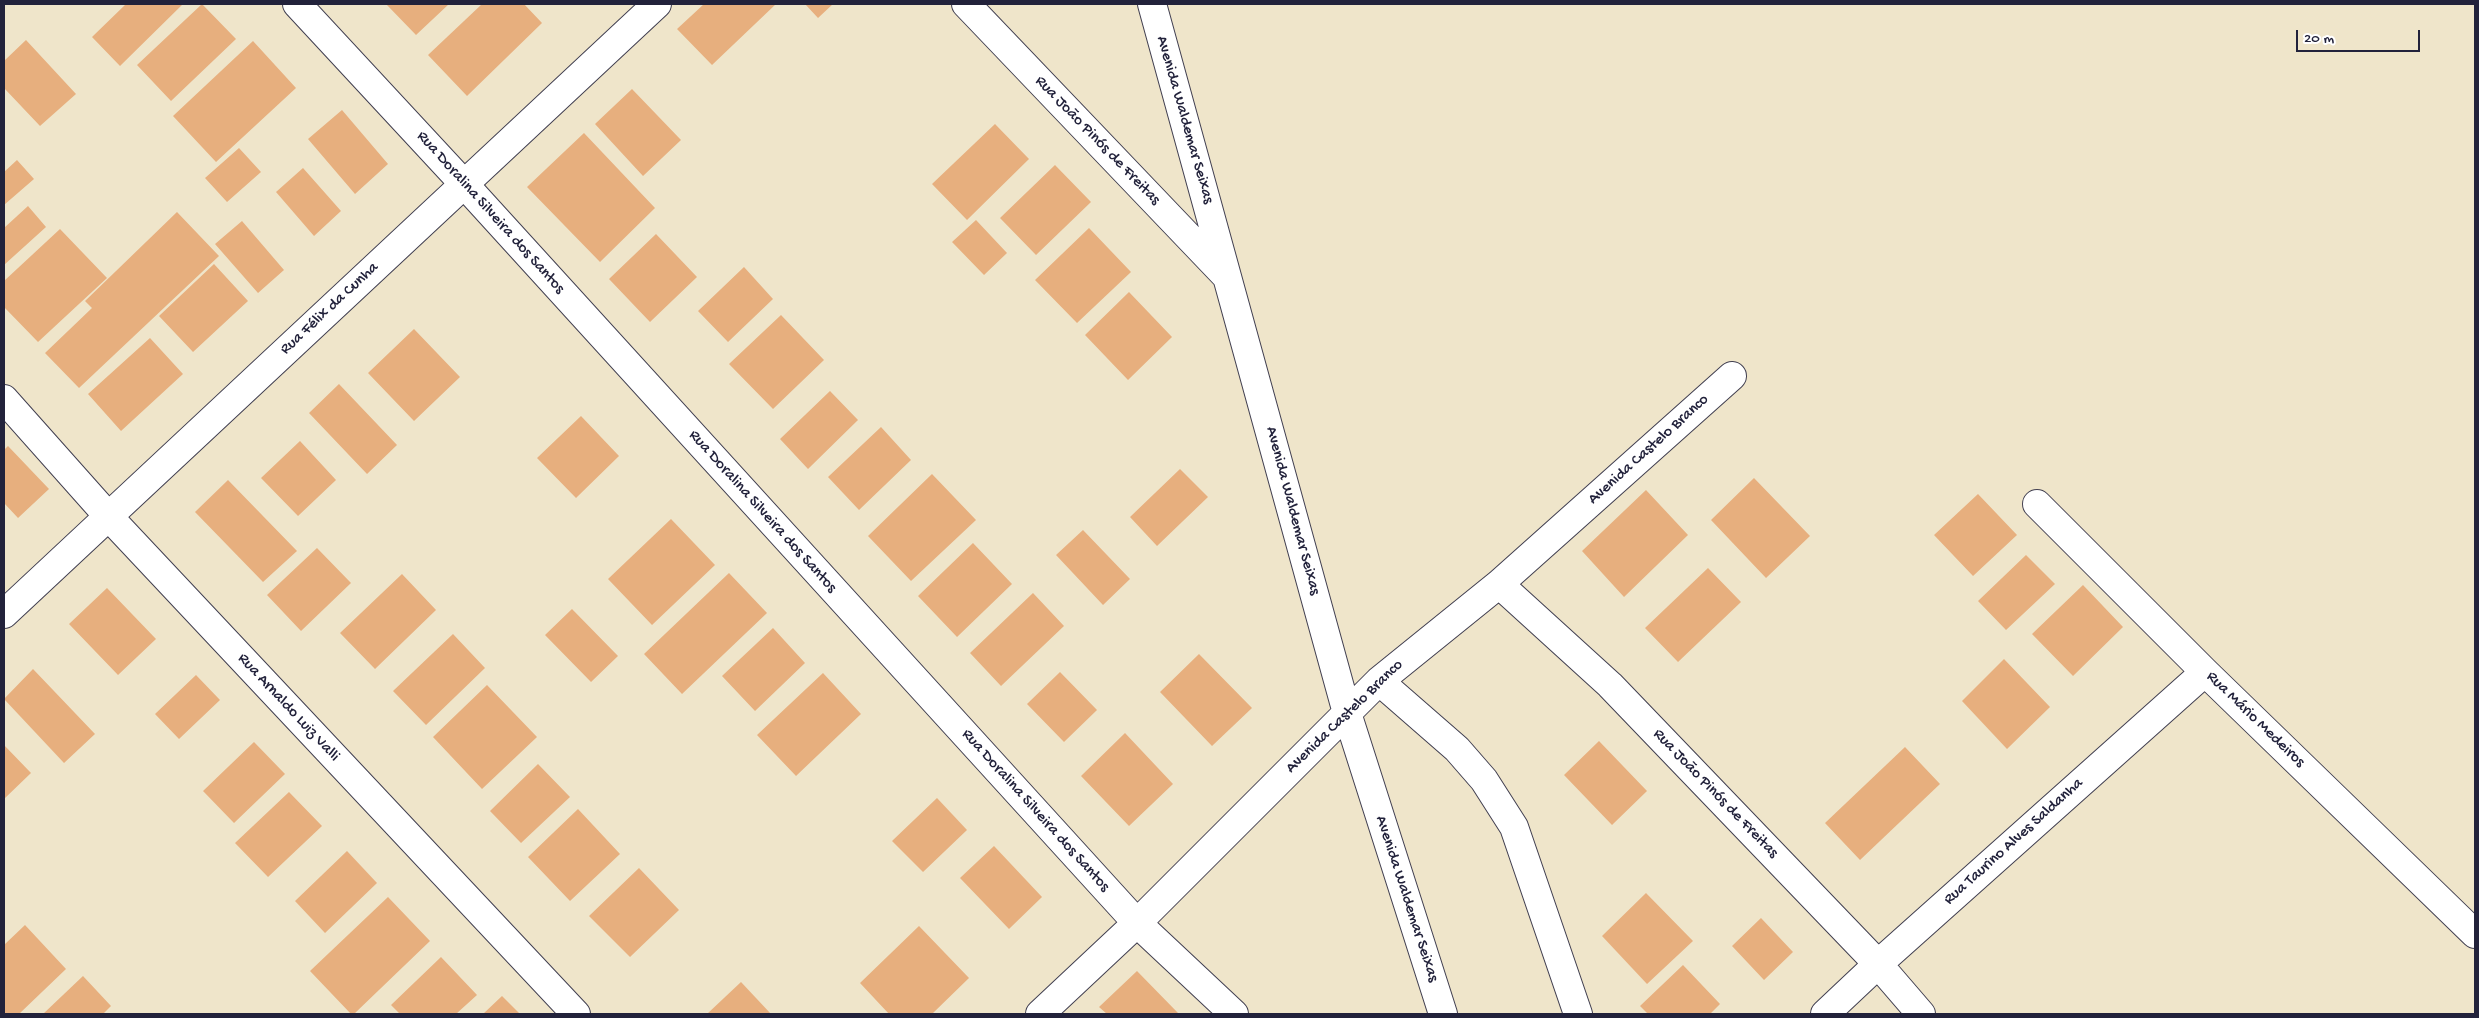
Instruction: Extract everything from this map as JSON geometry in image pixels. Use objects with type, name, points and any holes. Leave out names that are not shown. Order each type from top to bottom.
[{"type":"street","name":"Rua Doralina Silveira dos Santos","points":[[297,4],[464,184],[1137,923],[1234,1014]]},
{"type":"street","name":"Rua Félix da Cunha","points":[[4,614],[657,4]]},
{"type":"street","name":"Rua João Pinós de Freitas","points":[[966,4],[1228,278]]},
{"type":"street","name":"Avenida Waldemar Seixas","points":[[1152,4],[1347,713],[1443,1014]]},
{"type":"street","name":"Avenida Castelo Branco","points":[[1040,1014],[1137,923],[1379,681],[1499,584],[1732,376]]},
{"type":"street","name":"Rua Arnaldo Luiz Valli","points":[[4,399],[109,517],[576,1014]]},
{"type":"street","name":"Rua Mário Medeiros","points":[[2037,504],[2205,672],[2475,934]]},
{"type":"street","name":"Rua João Pinós de Freitas","points":[[1499,584],[1610,685],[1878,964],[1921,1014]]},
{"type":"street","name":"Rua Taurino Alves Saldanha","points":[[1824,1014],[2205,672]]},
{"type":"street","points":[[1379,681],[1457,749],[1484,780],[1514,827],[1578,1014]]},
{"type":"building","points":[[126,4],[183,4],[120,66],[92,37]]},
{"type":"building","points":[[202,4],[236,39],[171,101],[137,65]]},
{"type":"building","points":[[386,4],[449,4],[416,35]]},
{"type":"building","points":[[482,4],[524,4],[542,23],[467,96],[428,55]]},
{"type":"building","points":[[704,4],[776,4],[712,65],[677,29]]},
{"type":"building","points":[[805,4],[833,4],[818,18]]},
{"type":"building","points":[[26,40],[76,94],[40,126],[4,88],[4,61]]},
{"type":"building","points":[[253,41],[296,88],[216,162],[173,116]]},
{"type":"building","points":[[632,89],[681,140],[643,176],[595,124]]},
{"type":"building","points":[[342,110],[388,164],[355,194],[308,139]]},
{"type":"building","points":[[995,124],[1029,159],[967,220],[932,184]]},
{"type":"building","points":[[584,133],[655,208],[600,262],[527,187]]},
{"type":"building","points":[[239,148],[261,172],[227,202],[205,178]]},
{"type":"building","points":[[17,160],[34,179],[4,205],[4,172]]},
{"type":"building","points":[[1055,165],[1091,202],[1036,255],[1000,218]]},
{"type":"building","points":[[303,168],[341,211],[314,236],[276,192]]},
{"type":"building","points":[[28,206],[46,227],[4,265],[4,228]]},
{"type":"building","points":[[177,212],[219,256],[79,388],[45,353],[92,308],[85,301]]},
{"type":"building","points":[[976,220],[1007,253],[984,275],[952,242]]},
{"type":"building","points":[[242,221],[284,270],[258,293],[215,244]]},
{"type":"building","points":[[1089,228],[1131,272],[1077,323],[1035,280]]},
{"type":"building","points":[[60,229],[107,278],[38,342],[4,307],[4,281]]},
{"type":"building","points":[[656,234],[697,277],[650,322],[609,279]]},
{"type":"building","points":[[214,264],[248,301],[193,352],[159,316]]},
{"type":"building","points":[[744,267],[773,299],[728,342],[698,311]]},
{"type":"building","points":[[1129,292],[1172,337],[1128,380],[1085,335]]},
{"type":"building","points":[[781,315],[824,360],[773,409],[729,364]]},
{"type":"building","points":[[414,329],[460,377],[414,421],[368,373]]},
{"type":"building","points":[[150,338],[183,374],[121,431],[88,394]]},
{"type":"building","points":[[339,384],[397,445],[367,474],[309,413]]},
{"type":"building","points":[[830,391],[858,420],[808,469],[780,439]]},
{"type":"building","points":[[581,416],[619,456],[576,498],[537,458]]},
{"type":"building","points":[[881,427],[911,460],[859,510],[828,477]]},
{"type":"building","points":[[300,441],[336,480],[298,516],[261,478]]},
{"type":"building","points":[[8,446],[49,489],[18,518],[4,503],[4,450]]},
{"type":"building","points":[[1180,469],[1208,497],[1157,546],[1130,517]]},
{"type":"building","points":[[932,474],[976,520],[911,581],[868,536]]},
{"type":"building","points":[[1754,478],[1810,536],[1766,578],[1711,520]]},
{"type":"building","points":[[228,480],[297,551],[263,582],[195,512]]},
{"type":"building","points":[[1646,490],[1688,535],[1624,597],[1582,551]]},
{"type":"building","points":[[1978,494],[2017,535],[1973,576],[1934,535]]},
{"type":"building","points":[[671,519],[715,565],[652,625],[608,579]]},
{"type":"building","points":[[1083,530],[1130,579],[1103,605],[1056,555]]},
{"type":"building","points":[[973,543],[1012,584],[957,637],[918,596]]},
{"type":"building","points":[[317,548],[351,583],[301,631],[267,595]]},
{"type":"building","points":[[2026,555],[2055,584],[2006,630],[1978,601]]},
{"type":"building","points":[[1708,568],[1741,602],[1678,662],[1645,628]]},
{"type":"building","points":[[729,573],[767,613],[682,694],[644,654]]},
{"type":"building","points":[[402,574],[436,610],[375,669],[340,633]]},
{"type":"building","points":[[2083,585],[2123,627],[2073,676],[2032,634]]},
{"type":"building","points":[[107,588],[156,639],[118,675],[69,624]]},
{"type":"building","points":[[1033,593],[1064,626],[1001,686],[970,653]]},
{"type":"building","points":[[572,609],[618,656],[591,682],[545,635]]},
{"type":"building","points":[[773,628],[805,663],[755,711],[722,676]]},
{"type":"building","points":[[453,634],[485,668],[426,725],[393,691]]},
{"type":"building","points":[[1199,654],[1252,708],[1212,746],[1160,692]]},
{"type":"building","points":[[2004,659],[2050,707],[2007,749],[1962,701]]},
{"type":"building","points":[[33,669],[95,734],[64,763],[4,699]]},
{"type":"building","points":[[1060,672],[1097,710],[1064,742],[1027,704]]},
{"type":"building","points":[[823,673],[861,714],[796,776],[757,735]]},
{"type":"building","points":[[196,675],[220,700],[179,739],[155,714]]},
{"type":"building","points":[[487,685],[537,737],[482,789],[433,737]]},
{"type":"building","points":[[1125,733],[1173,784],[1129,826],[1081,776]]},
{"type":"building","points":[[1599,741],[1647,791],[1612,825],[1564,775]]},
{"type":"building","points":[[254,742],[285,774],[234,823],[203,791]]},
{"type":"building","points":[[4,745],[31,773],[4,799]]},
{"type":"building","points":[[1905,747],[1940,784],[1860,860],[1825,823]]},
{"type":"building","points":[[538,764],[570,797],[521,843],[490,811]]},
{"type":"building","points":[[289,792],[322,826],[268,877],[235,843]]},
{"type":"building","points":[[937,798],[967,830],[923,872],[892,841]]},
{"type":"building","points":[[578,809],[620,854],[570,901],[528,857]]},
{"type":"building","points":[[994,846],[1042,897],[1009,929],[960,878]]},
{"type":"building","points":[[347,851],[377,883],[325,933],[295,901]]},
{"type":"building","points":[[639,868],[679,910],[630,957],[589,916]]},
{"type":"building","points":[[1646,893],[1693,941],[1647,984],[1602,936]]},
{"type":"building","points":[[388,897],[430,941],[354,1014],[351,1014],[310,971]]},
{"type":"building","points":[[1761,918],[1793,952],[1764,980],[1732,946]]},
{"type":"building","points":[[25,925],[66,969],[19,1014],[4,1014],[4,945]]},
{"type":"building","points":[[919,926],[969,978],[932,1014],[889,1014],[860,983]]},
{"type":"building","points":[[441,957],[477,995],[456,1014],[400,1014],[391,1005]]},
{"type":"building","points":[[1683,965],[1720,1004],[1710,1014],[1648,1014],[1640,1006]]},
{"type":"building","points":[[1137,971],[1177,1014],[1107,1014],[1099,1007]]},
{"type":"building","points":[[83,976],[111,1006],[103,1014],[43,1014]]},
{"type":"building","points":[[741,982],[771,1014],[707,1014]]},
{"type":"building","points":[[502,996],[520,1014],[483,1014]]}]
